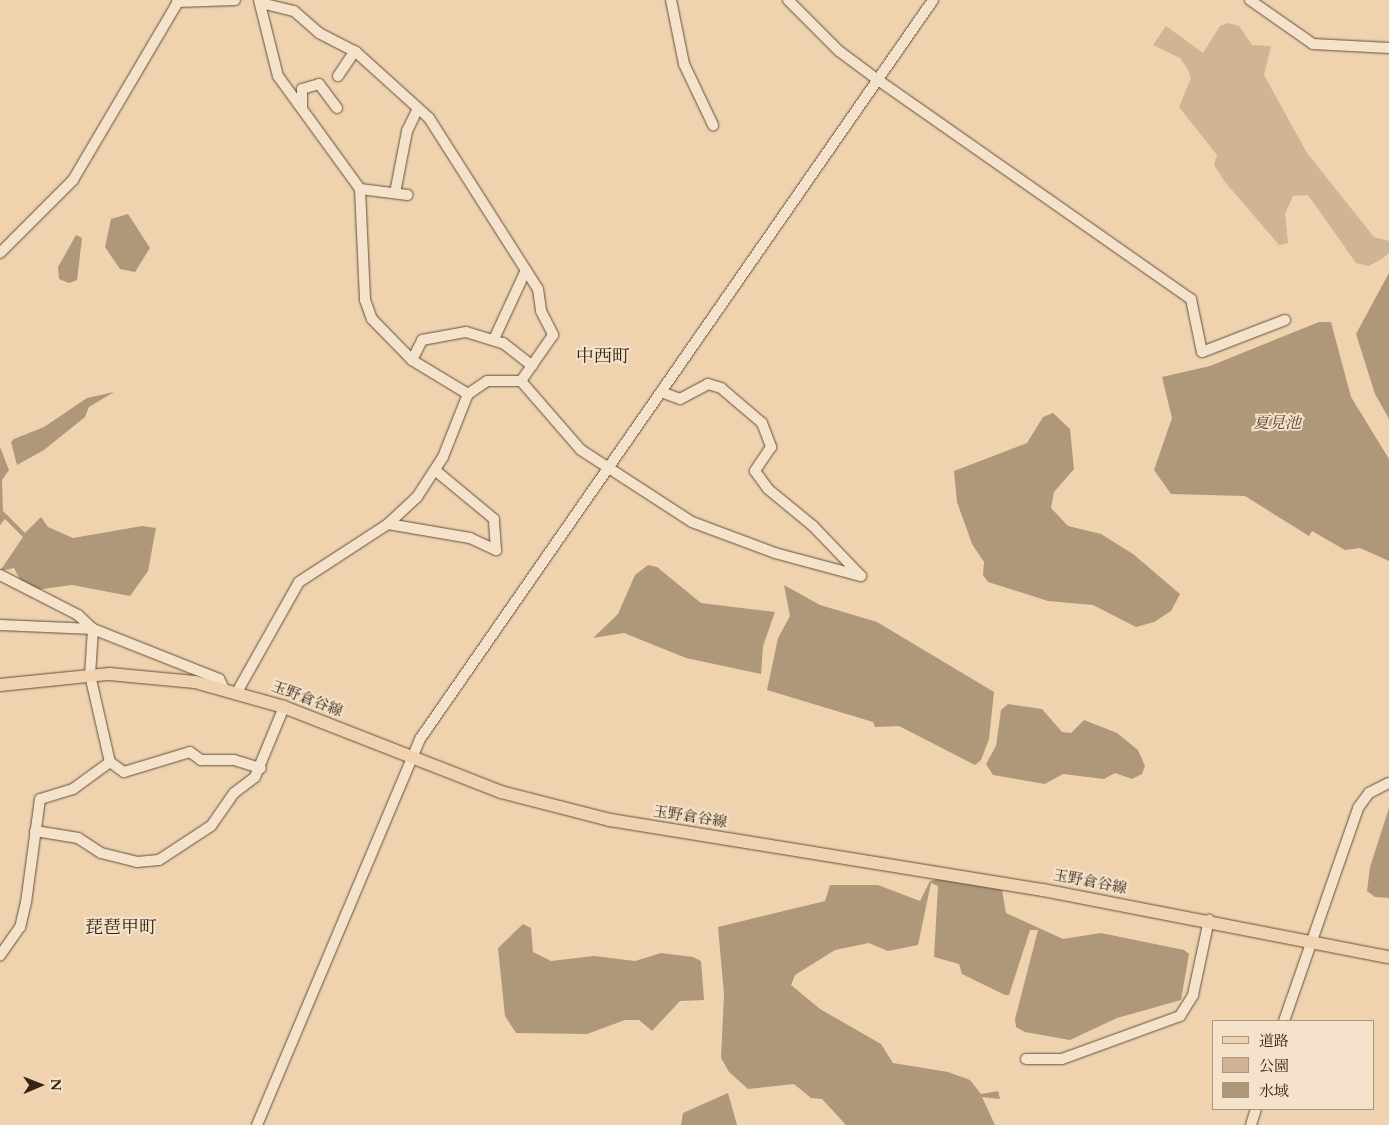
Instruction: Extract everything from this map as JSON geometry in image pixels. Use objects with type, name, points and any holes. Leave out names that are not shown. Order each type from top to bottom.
[{"type":"main road","name":"玉野倉谷線","points":[[0,685],[90,675],[160,678],[224,689],[284,707],[502,792],[610,820],[1209,920],[1389,957]]},
{"type":"street","points":[[0,253],[73,180],[178,1],[235,0]]},
{"type":"street","points":[[671,0],[684,64],[713,125]]},
{"type":"street","points":[[788,0],[840,51],[878,80],[1191,299],[1202,352],[1285,320]]},
{"type":"street","points":[[257,1125],[412,758],[438,713],[934,0]]},
{"type":"street","points":[[1250,0],[1313,44],[1389,48]]},
{"type":"street","points":[[468,394],[412,360],[368,310],[360,189],[278,76],[260,1],[294,11],[319,33],[355,52],[418,108],[526,270],[552,335],[521,381]]},
{"type":"street","points":[[338,76],[355,52]]},
{"type":"street","points":[[302,108],[302,89],[319,84],[337,108]]},
{"type":"street","points":[[395,193],[407,131],[418,108]]},
{"type":"street","points":[[360,189],[408,194]]},
{"type":"street","points":[[494,339],[526,270]]},
{"type":"street","points":[[412,360],[422,340],[466,332],[494,339],[532,366]]},
{"type":"street","points":[[237,692],[299,582],[388,524],[436,471],[468,394],[487,381],[521,381]]},
{"type":"street","points":[[521,381],[558,427],[608,467],[692,522],[775,553],[861,576],[813,526],[768,490],[755,470],[771,447],[756,417],[729,393],[708,384],[680,399],[661,392]]},
{"type":"street","points":[[388,524],[470,538],[496,550],[494,519],[436,471]]},
{"type":"street","points":[[0,575],[78,615],[93,630],[90,675],[110,762],[124,772],[190,752],[201,760],[234,760],[261,768]]},
{"type":"street","points":[[0,625],[93,630],[219,679],[224,689]]},
{"type":"street","points":[[35,831],[78,838],[101,853],[136,862],[159,860],[211,826],[220,810],[261,768],[284,707]]},
{"type":"street","points":[[0,956],[20,927],[40,799],[73,789],[110,762]]},
{"type":"street","points":[[1284,1020],[1358,808],[1369,793],[1389,783]]},
{"type":"street","points":[[1026,1059],[1062,1059],[1180,1016],[1193,995],[1209,920]]},
{"type":"street","points":[[1251,1125],[1256,1110]]},
{"type":"green space","points":[[1228,23],[1239,26],[1252,45],[1271,46],[1264,75],[1307,153],[1374,237],[1389,241],[1389,253],[1383,258],[1369,266],[1356,263],[1308,195],[1293,196],[1285,214],[1288,243],[1279,245],[1225,182],[1214,165],[1217,155],[1179,107],[1191,78],[1188,70],[1180,58],[1153,45],[1166,26],[1203,53],[1220,26]]},
{"type":"water","points":[[128,214],[150,248],[135,272],[120,269],[105,247],[111,219]]},
{"type":"water","points":[[76,235],[82,238],[77,280],[69,283],[59,279],[58,267]]},
{"type":"water","points":[[1389,273],[1389,419],[1375,394],[1356,334]]},
{"type":"water","name":"夏見池","points":[[1319,322],[1331,322],[1351,397],[1389,459],[1389,561],[1360,548],[1345,550],[1312,531],[1309,536],[1245,496],[1171,494],[1154,470],[1172,418],[1162,377],[1210,366]]},
{"type":"water","points":[[114,392],[89,407],[85,417],[44,450],[17,465],[11,442],[14,439],[44,427],[87,398]]},
{"type":"water","points":[[1053,413],[1070,429],[1074,469],[1054,492],[1051,508],[1068,526],[1101,534],[1133,554],[1180,594],[1171,611],[1154,622],[1136,627],[1093,605],[1048,601],[988,582],[983,575],[984,562],[972,544],[957,502],[954,471],[1027,443],[1043,417]]},
{"type":"water","points":[[0,447],[9,470],[2,480],[3,511],[25,533],[41,517],[48,527],[73,538],[142,526],[156,528],[148,571],[130,596],[72,585],[35,590],[22,583],[14,568],[0,571],[23,537],[5,519],[0,525]]},
{"type":"water","points":[[648,565],[657,567],[701,603],[775,612],[763,646],[761,674],[686,658],[624,633],[593,638],[618,614],[635,575]]},
{"type":"water","points":[[784,585],[820,605],[877,622],[994,692],[989,739],[981,760],[975,765],[899,726],[875,727],[873,722],[767,690],[778,638],[790,616]]},
{"type":"water","points":[[1008,704],[1042,709],[1062,732],[1071,733],[1084,720],[1117,733],[1138,750],[1145,766],[1142,774],[1132,779],[1115,773],[1104,779],[1063,774],[1045,784],[993,775],[986,764],[996,746],[1001,710]]},
{"type":"water","points":[[1389,808],[1389,898],[1375,897],[1367,891],[1370,867]]},
{"type":"water","points":[[939,879],[1002,890],[1006,913],[1063,939],[1101,933],[1184,950],[1189,954],[1181,1000],[1117,1018],[1070,1040],[1025,1032],[1016,1027],[1015,1019],[1038,930],[1030,930],[1009,995],[1005,995],[962,974],[959,964],[934,957],[938,886],[931,883],[918,945],[888,951],[869,943],[835,950],[795,975],[791,985],[820,1009],[881,1044],[893,1063],[948,1072],[970,1080],[981,1094],[998,1091],[1000,1099],[982,1097],[995,1125],[846,1125],[822,1099],[811,1098],[794,1084],[748,1089],[729,1072],[721,1058],[724,994],[718,927],[825,901],[830,885],[878,885],[920,901],[930,881]]},
{"type":"water","points":[[523,924],[531,928],[533,952],[551,961],[594,956],[635,961],[661,953],[693,957],[701,961],[704,1000],[680,1001],[652,1031],[639,1020],[625,1020],[587,1034],[516,1033],[505,1016],[498,948]]},
{"type":"water","points":[[728,1093],[737,1125],[681,1125],[683,1113]]},
{"type":"district","name":"中西町","points":[[603,357]]},
{"type":"district","name":"琵琶甲町","points":[[121,928]]}]
